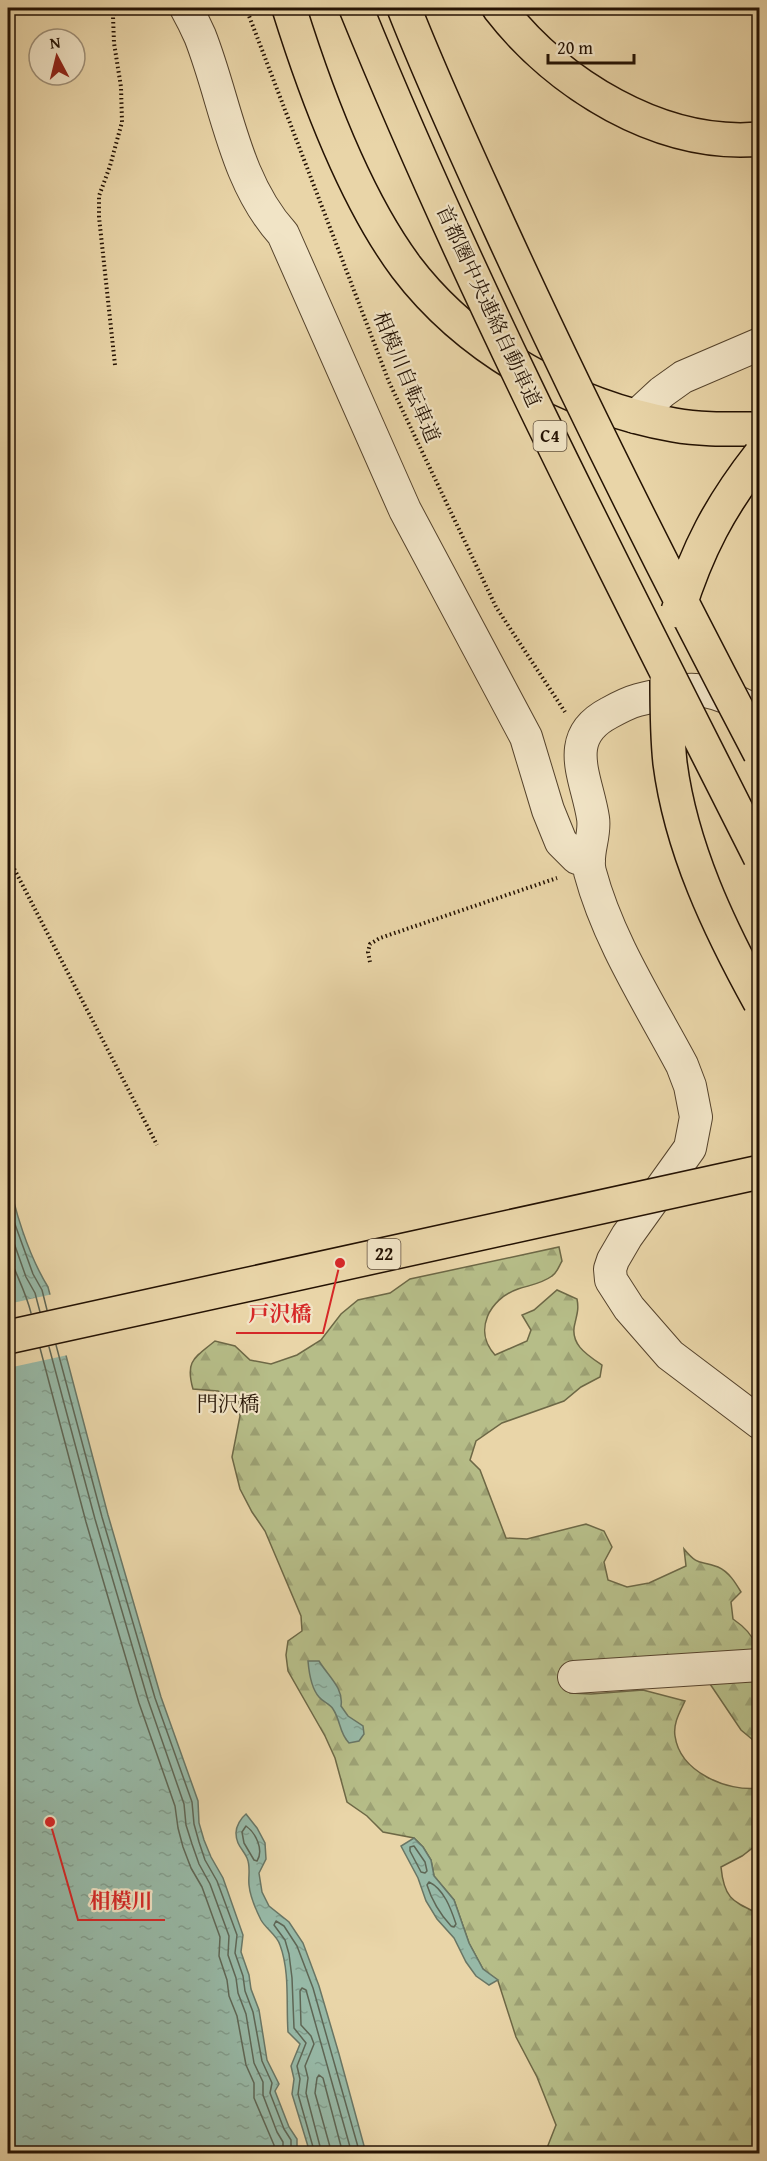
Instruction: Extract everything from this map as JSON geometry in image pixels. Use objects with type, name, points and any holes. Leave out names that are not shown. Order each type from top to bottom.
[{"type":"main road","points":[[289,8],[329,120],[384,233],[406,267],[464,328],[500,354],[554,386],[597,404],[635,417],[676,426],[759,429]]},
{"type":"main road","name":"首都圏中央連絡自動車道","points":[[356,8],[386,82],[502,339],[759,857]]},
{"type":"main road","name":"C4","points":[[404,8],[429,70],[545,327],[759,753]]},
{"type":"main road","points":[[499,8],[536,48],[572,79],[612,104],[654,123],[697,136],[743,141],[759,139]]},
{"type":"main road","points":[[759,455],[737,484],[711,526],[690,572],[676,618],[670,653],[667,714],[670,762],[679,811],[693,858],[728,943],[759,1002]]},
{"type":"main road","name":"22","points":[[8,1337],[759,1172]]},
{"type":"street","points":[[186,8],[200,36],[230,130],[261,205],[283,234],[405,510],[526,737],[548,810],[561,842],[577,858],[589,865]]},
{"type":"street","points":[[635,417],[662,392],[683,378],[759,344]]},
{"type":"street","points":[[759,714],[724,696],[689,690],[628,703],[599,718],[586,731],[580,747],[583,778],[594,825],[589,865],[610,930],[682,1065],[690,1086],[696,1117],[690,1148],[627,1236],[613,1260],[610,1269],[611,1280],[629,1308],[670,1355],[759,1423]]},
{"type":"street","points":[[574,1677],[759,1665]]},
{"type":"path","points":[[115,365],[99,217],[99,196],[122,122],[121,87],[112,16],[117,8]]},
{"type":"path","name":"相模川自転車道","points":[[246,8],[394,393],[496,607],[576,729],[586,731]]},
{"type":"path","points":[[8,856],[158,1145]]},
{"type":"path","points":[[370,962],[368,952],[370,944],[380,938],[589,865]]},
{"type":"green space","points":[[559,1247],[562,1261],[552,1276],[508,1294],[492,1308],[485,1326],[488,1346],[495,1355],[527,1341],[531,1330],[522,1315],[534,1310],[557,1290],[577,1299],[575,1337],[581,1348],[602,1365],[600,1377],[581,1387],[564,1401],[502,1423],[476,1441],[470,1460],[480,1470],[506,1538],[527,1539],[586,1524],[604,1531],[612,1547],[604,1562],[608,1580],[627,1587],[649,1583],[686,1566],[684,1549],[697,1561],[718,1567],[725,1572],[741,1592],[731,1602],[733,1619],[749,1633],[756,1646],[754,1683],[759,1686],[759,1745],[741,1730],[704,1675],[689,1674],[664,1687],[647,1680],[561,1677],[570,1693],[591,1694],[643,1690],[685,1701],[677,1718],[675,1736],[686,1760],[695,1769],[720,1783],[733,1787],[759,1788],[759,1843],[742,1856],[721,1867],[727,1892],[735,1901],[757,1913],[759,1918],[759,2153],[545,2153],[556,2125],[537,2077],[516,2037],[498,1981],[483,1969],[469,1943],[454,1900],[434,1876],[431,1860],[423,1847],[414,1838],[383,1832],[367,1816],[347,1802],[335,1758],[288,1671],[286,1655],[288,1641],[302,1631],[301,1616],[265,1531],[240,1489],[232,1457],[240,1416],[238,1400],[218,1391],[193,1389],[191,1380],[190,1372],[193,1361],[215,1341],[235,1346],[250,1360],[271,1364],[297,1355],[321,1340],[341,1314],[358,1300],[390,1293],[410,1279]]},
{"type":"water","points":[[8,1172],[23,1231],[34,1261],[48,1287],[108,1515],[161,1697],[198,1801],[199,1823],[204,1840],[223,1878],[243,1935],[241,1952],[259,2010],[267,2060],[279,2084],[275,2091],[289,2127],[297,2139],[297,2153],[8,2153]]},
{"type":"water","points":[[308,1661],[319,1661],[338,1688],[341,1706],[348,1716],[363,1726],[364,1734],[359,1741],[349,1743],[343,1735],[333,1709],[316,1693]]},
{"type":"water","points":[[246,1814],[265,1843],[266,1859],[259,1873],[262,1892],[269,1906],[289,1922],[303,1943],[319,1986],[366,2153],[310,2153],[292,2094],[294,2079],[291,2066],[300,2044],[288,2032],[283,1955],[279,1941],[263,1923],[255,1907],[250,1889],[248,1861],[236,1837],[238,1825]]},
{"type":"water","points":[[414,1838],[431,1860],[434,1876],[454,1900],[469,1943],[483,1969],[498,1980],[489,1985],[476,1976],[454,1938],[437,1919],[426,1901],[418,1878],[401,1846]]},
{"type":"pier","points":[[53,1294],[68,1355],[8,1368],[8,1304]]},
{"type":"place","name":"戸沢橋","points":[[340,1263]]},
{"type":"place","name":"相模川","points":[[50,1822]]},
{"type":"district","name":"門沢橋","points":[[228,1404]]}]
